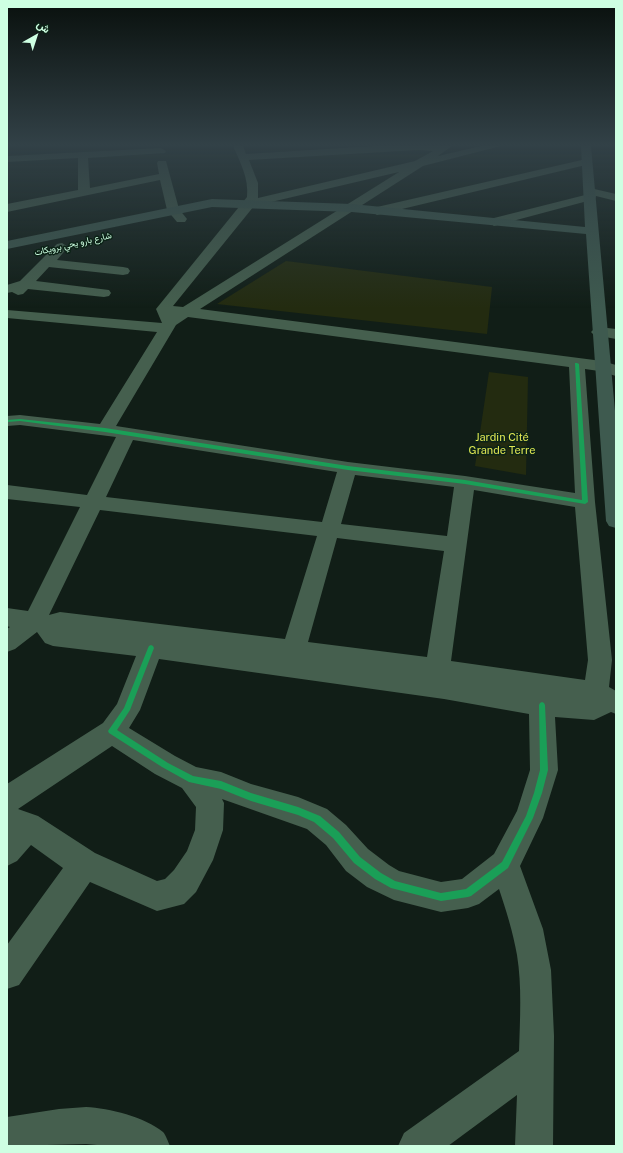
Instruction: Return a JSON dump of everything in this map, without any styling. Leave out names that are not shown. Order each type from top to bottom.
[{"type":"main road","points":[[590,200],[591,232],[599,332],[609,369],[616,521]]},
{"type":"main road","name":"شارع بارو يحي برويكات","points":[[7,245],[250,203],[352,208],[591,232]]},
{"type":"main road","name":"شارع بارو يحي برويكات","points":[[62,247],[177,215]]},
{"type":"street","points":[[7,208],[49,200]]},
{"type":"street","points":[[172,200],[177,215]]},
{"type":"street","points":[[105,430],[166,320],[252,200]]},
{"type":"street","points":[[250,203],[260,200]]},
{"type":"street","points":[[7,314],[166,320],[185,314],[365,200]]},
{"type":"street","points":[[377,211],[425,200]]},
{"type":"street","points":[[494,222],[570,200]]},
{"type":"street","points":[[7,302],[25,284],[44,257],[62,247]]},
{"type":"street","points":[[44,257],[123,271]]},
{"type":"street","points":[[7,290],[25,284],[104,293]]},
{"type":"street","points":[[185,314],[609,369]]},
{"type":"street","points":[[599,332],[616,334]]},
{"type":"street","points":[[577,364],[585,502],[604,701]]},
{"type":"street","points":[[7,421],[20,420],[127,433],[348,468],[465,482],[585,502]]},
{"type":"street","points":[[7,642],[41,623],[92,504],[127,433]]},
{"type":"street","points":[[293,657],[348,468]]},
{"type":"street","points":[[438,668],[465,482]]},
{"type":"street","points":[[7,492],[92,504],[329,532],[456,545]]},
{"type":"street","points":[[7,617],[41,623],[60,621],[293,657],[444,688],[542,705],[604,701]]},
{"type":"street","points":[[41,623],[53,636],[151,648],[438,668],[604,701]]},
{"type":"street","points":[[7,800],[112,731],[127,710],[151,648]]},
{"type":"street","points":[[112,731],[165,765],[192,779],[220,784],[251,797],[298,811],[317,819],[336,835],[357,860],[378,876],[394,885],[441,897],[468,893],[505,865],[529,818],[544,770],[542,705]]},
{"type":"street","points":[[7,851],[18,822],[84,864],[157,896],[173,893],[185,881],[198,860],[209,830],[210,803],[192,779]]},
{"type":"street","points":[[7,972],[84,864]]},
{"type":"street","points":[[505,865],[524,916],[535,969],[536,1060],[534,1146]]},
{"type":"street","points":[[417,1146],[536,1060]]},
{"type":"street","points":[[7,1136],[48,1128],[83,1126],[112,1128],[151,1146]]},
{"type":"green space","points":[[286,261],[492,287],[487,334],[217,304]]},
{"type":"green space","name":"Jardin Cité Grande Terre","points":[[489,372],[528,377],[526,475],[475,466]]},
{"type":"cycle path","points":[[7,421],[20,420],[105,430],[348,468],[465,482],[585,502],[577,364]]},
{"type":"cycle path","points":[[151,648],[127,710],[112,731],[165,765],[192,779],[221,785],[251,797],[298,811],[317,819],[336,835],[357,860],[378,876],[394,885],[441,897],[468,893],[505,865],[529,818],[544,770],[542,705]]}]
